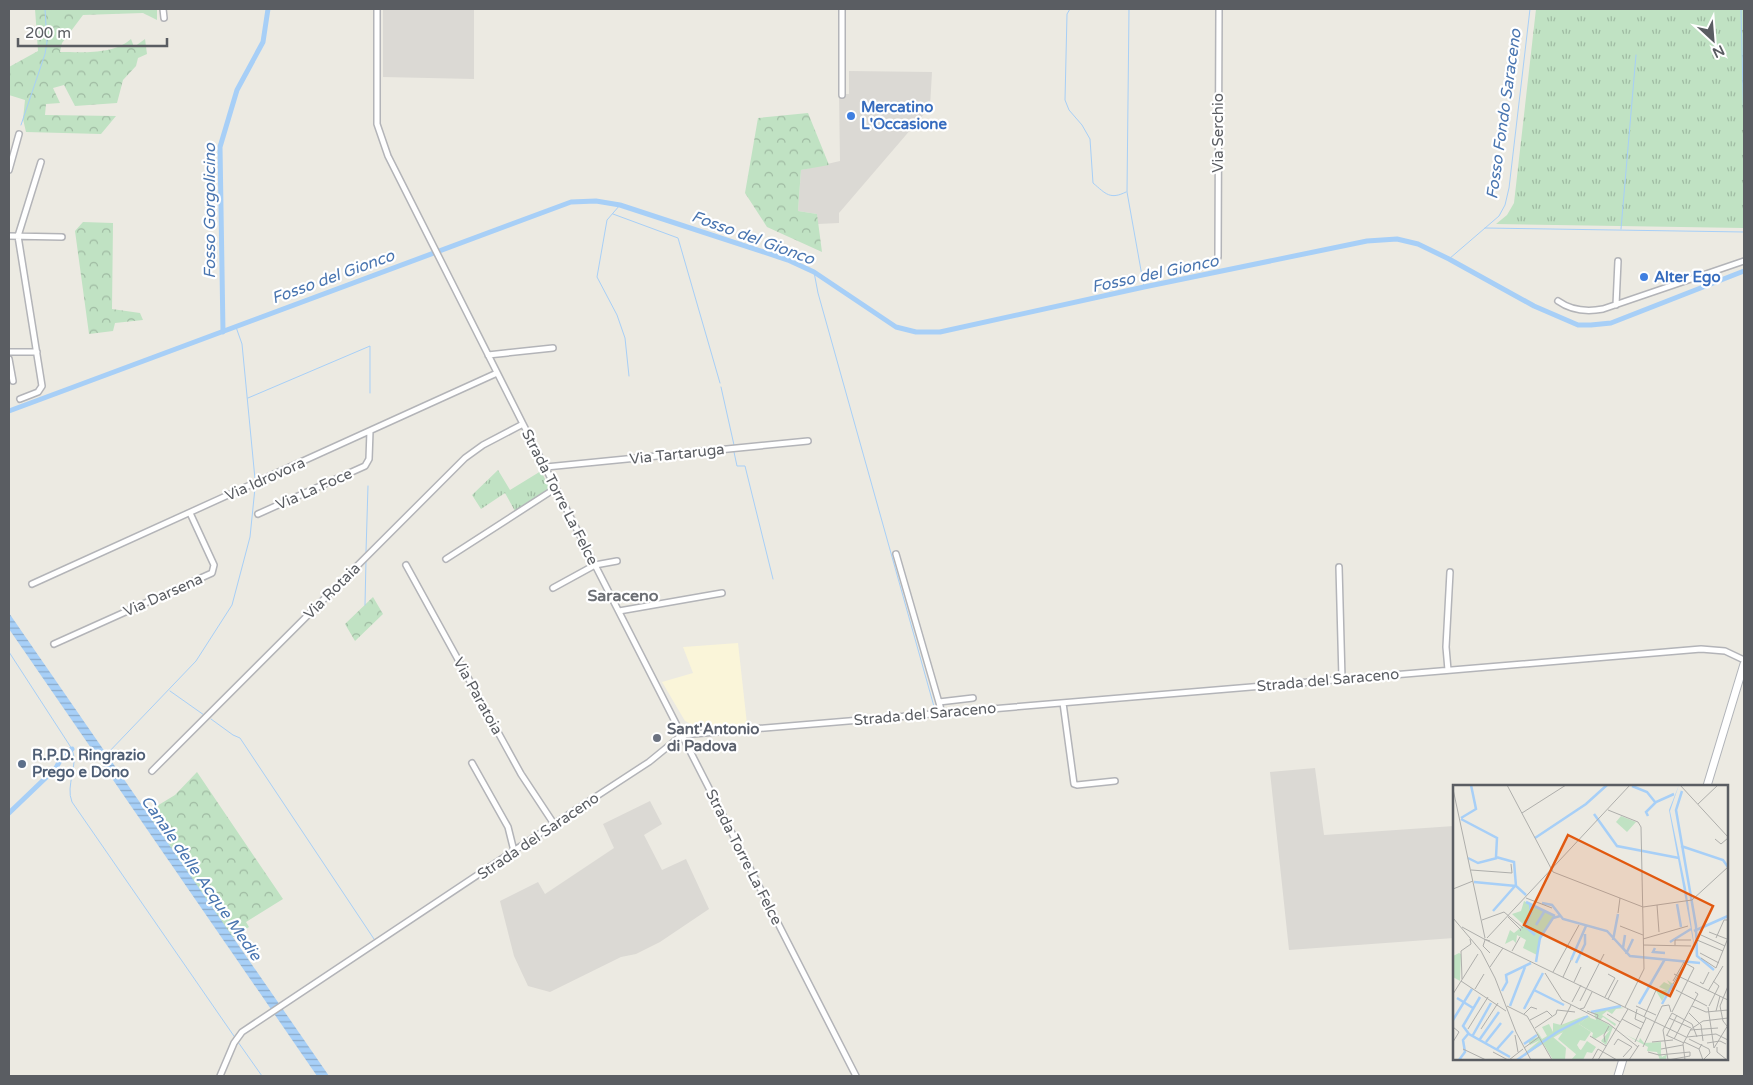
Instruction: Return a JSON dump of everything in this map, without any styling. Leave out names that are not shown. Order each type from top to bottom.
[{"type":"street","points":[[163,9],[164,18]]},
{"type":"street","name":"Strada Torre La Felce","points":[[377,9],[377,124],[388,156],[856,1076]]},
{"type":"street","points":[[842,9],[842,95]]},
{"type":"street","name":"Via Serchio","points":[[1218,257],[1219,9]]},
{"type":"street","points":[[9,168],[19,134]]},
{"type":"street","points":[[20,399],[38,392],[42,387],[18,236],[41,162]]},
{"type":"street","points":[[9,236],[62,236]]},
{"type":"street","points":[[1616,305],[1618,261]]},
{"type":"street","points":[[1558,301],[1570,308],[1583,311],[1597,310],[1744,261]]},
{"type":"street","points":[[488,355],[553,348]]},
{"type":"street","points":[[9,352],[37,352]]},
{"type":"street","points":[[9,359],[13,382]]},
{"type":"street","name":"Via Idrovora","points":[[32,584],[497,373]]},
{"type":"street","name":"Via Rotaia","points":[[152,771],[465,458],[483,444],[523,424]]},
{"type":"street","name":"Via La Foce","points":[[258,514],[364,466],[369,459],[370,431]]},
{"type":"street","name":"Via Tartaruga","points":[[546,467],[808,441]]},
{"type":"street","points":[[446,559],[556,488]]},
{"type":"street","name":"Via Darsena","points":[[54,644],[212,573],[214,565],[190,513]]},
{"type":"street","points":[[896,554],[942,713]]},
{"type":"street","points":[[553,588],[596,565],[617,561]]},
{"type":"street","name":"Via Paratoia","points":[[406,565],[525,780],[554,824]]},
{"type":"street","points":[[1339,567],[1342,679]]},
{"type":"street","points":[[1448,670],[1446,647],[1450,572]]},
{"type":"street","points":[[619,611],[722,593]]},
{"type":"street","name":"Strada del Saraceno","points":[[220,1076],[234,1043],[242,1032],[649,762],[682,735],[1707,649],[1725,651],[1744,660]]},
{"type":"street","points":[[1707,785],[1744,664]]},
{"type":"street","points":[[939,702],[973,698]]},
{"type":"street","points":[[1062,703],[1073,782],[1078,785],[1115,781]]},
{"type":"street","points":[[472,763],[507,825],[514,851]]},
{"type":"street","points":[[1618,1076],[1623,1060]]},
{"type":"shaded area","points":[[383,9],[474,9],[474,79],[383,77]]},
{"type":"shaded area","points":[[849,71],[932,72],[930,107],[839,213],[839,223],[818,224],[817,214],[798,211],[801,170],[840,161],[839,94],[849,94]]},
{"type":"shaded area","points":[[738,643],[747,724],[698,728],[685,721],[662,682],[693,673],[683,647]]},
{"type":"shaded area","points":[[1315,768],[1324,835],[1453,826],[1453,938],[1289,950],[1270,772]]},
{"type":"shaded area","points":[[650,801],[662,824],[644,835],[662,870],[686,859],[709,909],[660,942],[636,954],[621,957],[550,992],[528,986],[514,956],[500,901],[538,882],[545,894],[614,848],[603,824]]},
{"type":"green space","points":[[35,9],[157,9],[157,20],[143,13],[83,15],[62,43],[60,52],[88,52],[116,48],[131,39],[134,47],[145,39],[147,54],[138,58],[136,66],[123,80],[117,103],[75,106],[64,85],[53,88],[60,103],[46,104],[45,115],[116,116],[101,134],[26,132],[23,119],[25,100],[9,95],[9,67],[38,51]]},
{"type":"green space","points":[[1536,9],[1744,9],[1744,228],[1496,224],[1507,215],[1514,203]]},
{"type":"green space","points":[[808,113],[829,165],[801,170],[798,211],[817,214],[822,252],[767,227],[745,193],[758,118]]},
{"type":"green space","points":[[83,222],[113,223],[112,309],[140,313],[143,320],[115,323],[113,331],[89,334],[75,231]]},
{"type":"green space","points":[[498,470],[510,490],[541,471],[550,489],[515,511],[505,493],[481,509],[472,495]]},
{"type":"green space","points":[[373,597],[383,614],[355,641],[345,624]]},
{"type":"green space","points":[[197,772],[283,899],[246,922],[249,927],[232,938],[147,812],[175,795]]},
{"type":"water","points":[[9,613],[329,1076],[317,1076],[9,629]]},
{"type":"waterway","points":[[21,125],[45,54],[47,42],[45,9]]},
{"type":"waterway","name":"Fosso Gorgolicino","points":[[223,332],[220,147],[237,90],[263,42],[268,9]]},
{"type":"waterway","points":[[1070,9],[1067,14],[1065,100],[1069,110],[1082,125],[1090,139],[1093,183],[1108,195],[1116,196],[1126,192]]},
{"type":"waterway","points":[[1129,9],[1127,192],[1144,287]]},
{"type":"waterway","name":"Fosso Fondo Saraceno","points":[[1449,259],[1499,216],[1505,205],[1509,188],[1530,9]]},
{"type":"waterway","points":[[1741,9],[1744,131]]},
{"type":"waterway","points":[[1621,229],[1636,55]]},
{"type":"waterway","name":"Fosso del Gionco","points":[[9,411],[571,202],[596,201],[620,205],[788,260],[814,272],[896,327],[916,332],[940,332],[1367,241],[1397,239],[1418,244],[1534,306],[1578,325],[1611,323],[1744,271]]},
{"type":"waterway","points":[[620,205],[607,220],[597,277],[617,315],[625,338],[629,376]]},
{"type":"waterway","points":[[613,214],[678,238],[720,383]]},
{"type":"waterway","points":[[1485,228],[1744,232]]},
{"type":"waterway","points":[[814,272],[818,293],[935,710]]},
{"type":"waterway","points":[[236,327],[242,344],[255,479]]},
{"type":"waterway","points":[[248,398],[370,346],[370,393]]},
{"type":"waterway","points":[[721,387],[734,445]]},
{"type":"waterway","points":[[734,452],[737,466],[745,466],[773,579]]},
{"type":"waterway","points":[[366,552],[368,486]]},
{"type":"waterway","points":[[106,755],[196,661],[232,605],[250,537],[255,488]]},
{"type":"waterway","points":[[365,605],[366,560]]},
{"type":"waterway","points":[[9,652],[72,749],[74,755],[70,789],[72,802],[236,1039]]},
{"type":"waterway","points":[[170,691],[204,715]]},
{"type":"waterway","points":[[211,719],[240,738],[374,939]]},
{"type":"waterway","name":"Fosso del Gionco","points":[[9,813],[56,768],[64,753],[72,749]]},
{"type":"waterway","points":[[238,1042],[262,1076]]},
{"type":"place","name":"Mercatino L'Occasione","points":[[851,116]]},
{"type":"place","name":"Alter Ego","points":[[1644,277]]},
{"type":"place","name":"Sant'Antonio di Padova","points":[[657,738]]},
{"type":"place","name":"R.P.D. Ringrazio Prego e Dono","points":[[22,764]]},
{"type":"district","name":"Saraceno","points":[[623,596]]},
{"type":"water label","name":"Canale delle Acque Medie","points":[[201,878]]}]
